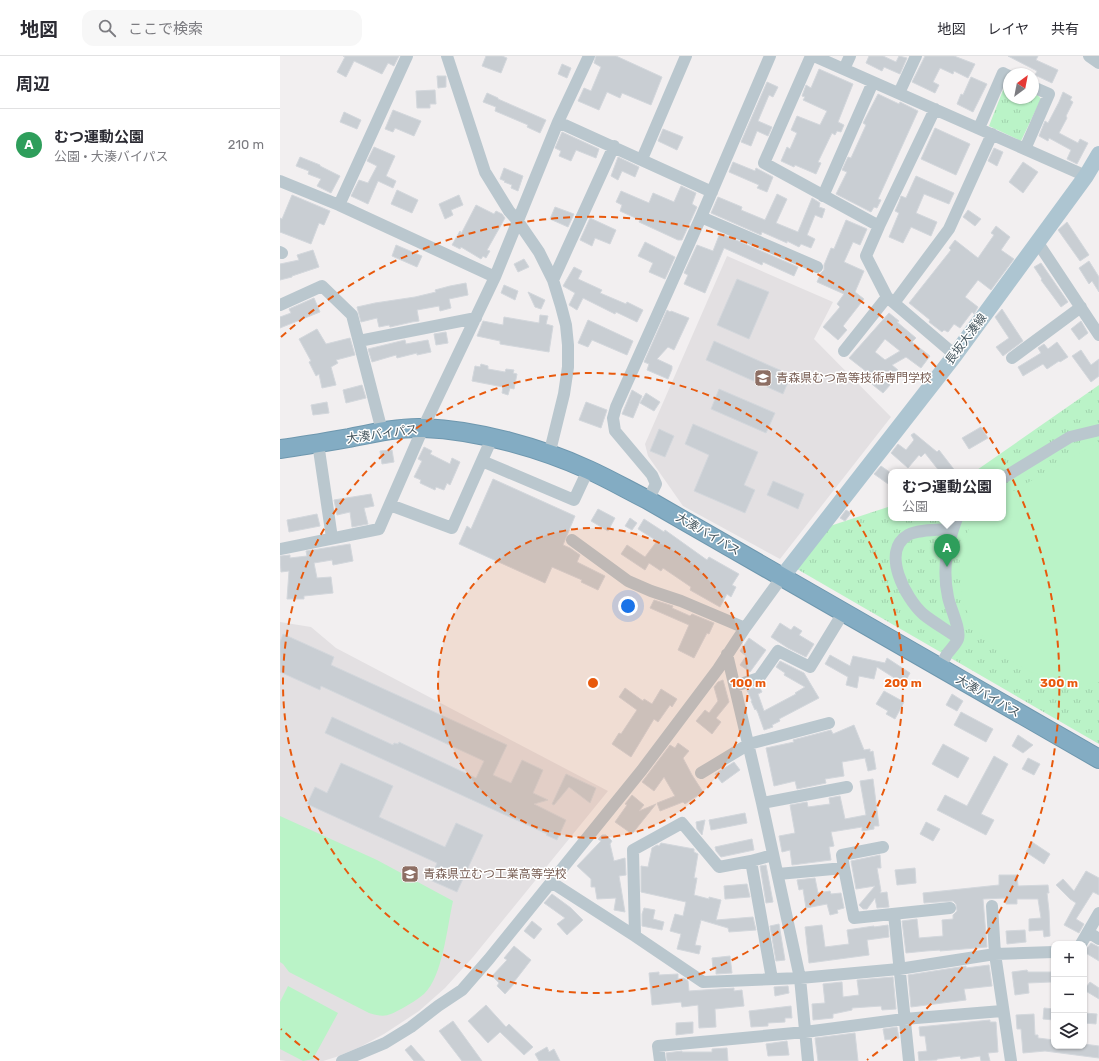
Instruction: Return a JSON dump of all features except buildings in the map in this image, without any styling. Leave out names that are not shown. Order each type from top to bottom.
[{"type":"highway","name":"大湊バイパス","points":[[280,449],[318,444],[382,431],[423,428],[467,433],[534,449],[588,470],[648,500],[1099,759]]},
{"type":"main road","name":"長坂大湊線","points":[[782,577],[955,355],[1086,176],[1099,154]]},
{"type":"street","points":[[339,205],[406,56]]},
{"type":"street","points":[[447,56],[485,172],[509,211],[518,220],[539,252],[553,280],[566,325],[568,367],[564,394],[549,455]]},
{"type":"street","points":[[280,549],[379,529],[423,428],[476,318],[558,122],[589,56]]},
{"type":"street","points":[[642,159],[686,56]]},
{"type":"street","points":[[648,500],[656,484],[652,475],[615,431],[614,418],[616,407],[712,192],[770,56]]},
{"type":"street","points":[[811,56],[764,163],[879,226]]},
{"type":"street","points":[[814,56],[1086,176]]},
{"type":"street","points":[[844,69],[850,56]]},
{"type":"street","points":[[899,93],[916,56]]},
{"type":"street","points":[[1089,56],[1099,62]]},
{"type":"street","points":[[979,128],[1003,74]]},
{"type":"street","points":[[823,196],[873,82]]},
{"type":"street","points":[[1025,149],[1049,94],[1039,90]]},
{"type":"street","points":[[935,109],[866,256],[890,300],[955,355]]},
{"type":"street","points":[[558,122],[614,146],[712,192]]},
{"type":"street","points":[[844,351],[890,300],[950,229],[992,134]]},
{"type":"street","points":[[553,280],[614,146]]},
{"type":"street","points":[[280,181],[339,205],[494,277]]},
{"type":"street","points":[[701,217],[817,267]]},
{"type":"street","points":[[1038,243],[1099,335]]},
{"type":"street","points":[[280,305],[322,286],[352,315],[382,431]]},
{"type":"street","points":[[1012,358],[1081,307]]},
{"type":"street","points":[[359,341],[476,318]]},
{"type":"street","points":[[1006,476],[1070,437],[1099,430]]},
{"type":"street","points":[[390,505],[452,528],[492,438]]},
{"type":"street","points":[[318,444],[332,538]]},
{"type":"street","points":[[482,461],[574,500],[588,470]]},
{"type":"street","points":[[955,524],[908,534],[900,541],[895,550],[895,560],[898,574],[914,603],[923,613],[958,638]]},
{"type":"street","points":[[940,668],[958,638],[958,628],[948,598],[945,579],[945,561],[949,539],[955,524]]},
{"type":"street","points":[[572,540],[628,581],[744,628]]},
{"type":"street","points":[[342,1061],[385,1043],[411,1027],[462,990],[642,770],[728,654],[744,628],[782,577]]},
{"type":"street","points":[[735,686],[759,678],[778,652],[810,667],[843,613]]},
{"type":"street","points":[[728,654],[800,978],[808,1061]]},
{"type":"street","points":[[701,773],[749,744],[829,723]]},
{"type":"street","points":[[762,803],[847,787]]},
{"type":"street","points":[[635,936],[633,850],[682,822],[719,867],[773,855]]},
{"type":"street","points":[[883,847],[842,855],[854,918],[950,908]]},
{"type":"street","points":[[751,861],[772,979]]},
{"type":"street","points":[[778,874],[844,868]]},
{"type":"street","points":[[551,882],[703,982],[800,978],[899,969],[995,954],[1051,952]]},
{"type":"street","points":[[992,906],[995,954],[1002,1011],[1011,1061]]},
{"type":"street","points":[[1083,941],[1099,913]]},
{"type":"street","points":[[894,914],[909,1061]]},
{"type":"street","points":[[1088,932],[1099,939]]},
{"type":"street","points":[[660,1061],[658,1046],[805,1032],[904,1019],[1002,1011]]},
{"type":"shaded area","name":"青森県むつ高等技術専門学校","points":[[727,256],[833,302],[814,339],[891,417],[780,559],[683,506],[648,456],[645,444]]},
{"type":"shaded area","name":"青森県立むつ工業高等学校","points":[[280,622],[311,627],[336,648],[608,791],[473,957],[445,988],[419,1011],[384,1034],[360,1047],[323,1061],[280,1060]]},
{"type":"green space","points":[[1003,90],[1003,104],[1039,104],[1021,141],[989,126]]},
{"type":"green space","points":[[1099,385],[1099,744],[797,569],[830,526],[888,507],[888,521],[1006,521],[1006,469],[978,469]]},
{"type":"green space","points":[[1099,442],[1099,682],[1072,685],[1031,672],[1001,655],[975,628],[962,601],[959,564],[965,539],[972,521],[1006,521],[1006,495]]},
{"type":"green space","points":[[280,816],[377,860],[453,901],[440,964],[436,976],[422,996],[398,1011],[383,1016],[374,1015],[289,972],[280,962]]},
{"type":"green space","points":[[288,986],[338,1013],[313,1059],[303,1061],[280,1049],[280,1002]]},
{"type":"place","name":"青森県むつ高等技術専門学校","points":[[763,378]]},
{"type":"place","name":"むつ運動公園","points":[[947,567]]},
{"type":"place","name":"青森県立むつ工業高等学校","points":[[410,874]]}]
